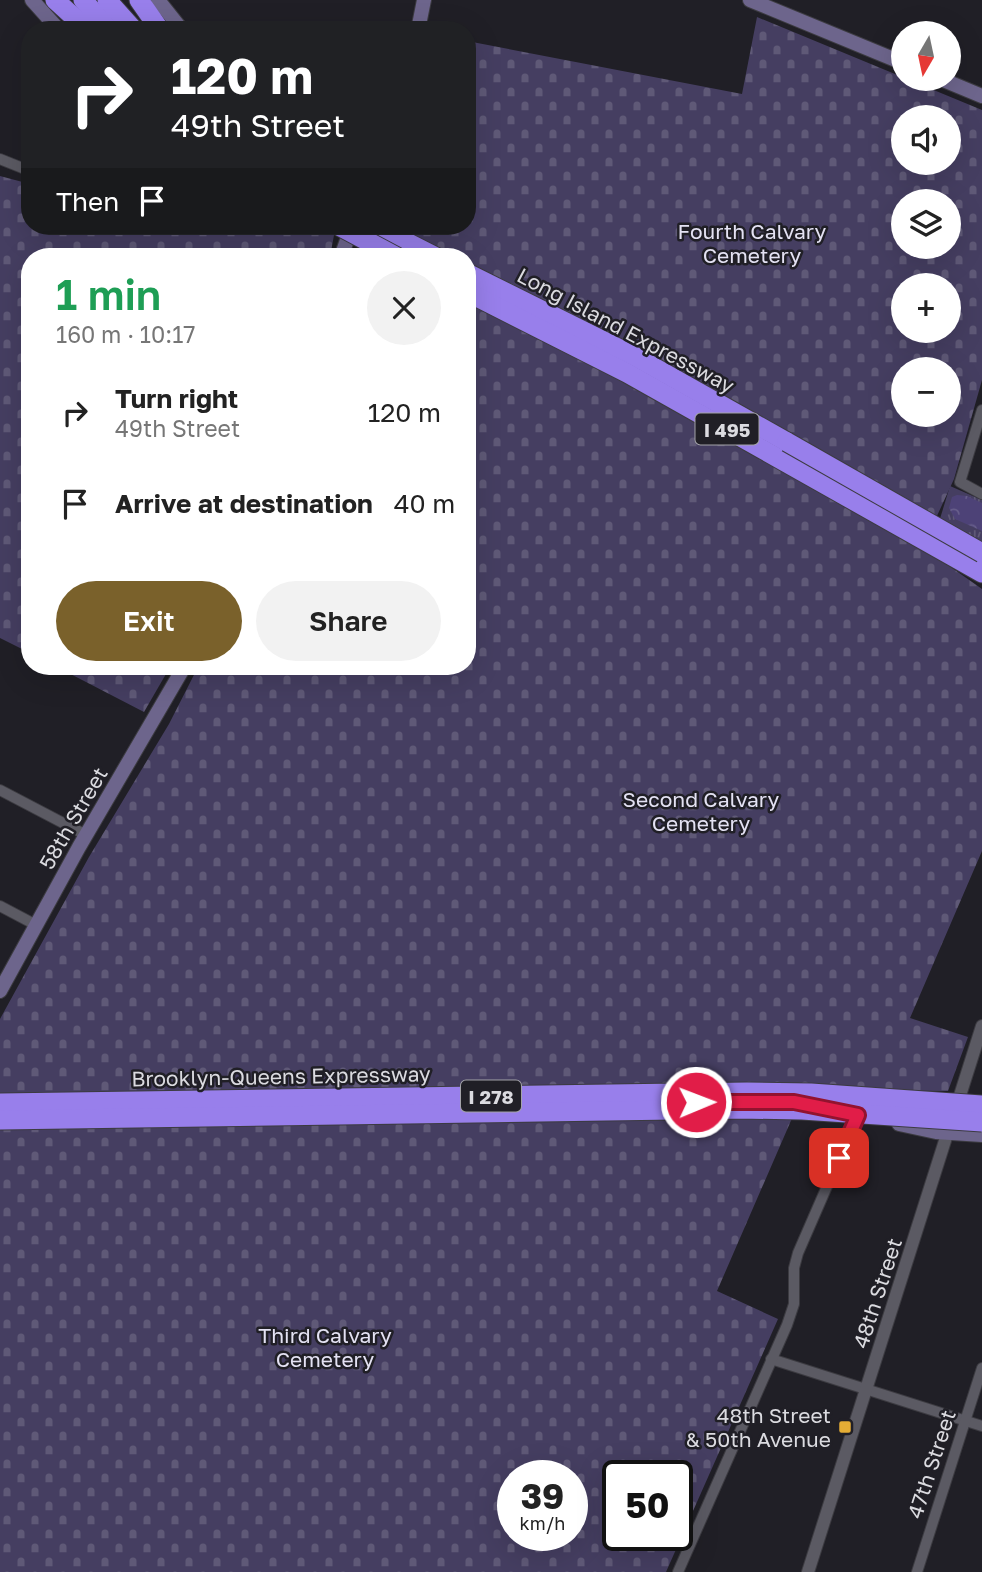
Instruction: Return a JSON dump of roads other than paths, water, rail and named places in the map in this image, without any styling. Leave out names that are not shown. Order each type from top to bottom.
[{"type":"highway","points":[[55,0],[78,21]]},
{"type":"highway","points":[[68,0],[90,21]]},
{"type":"highway","points":[[83,0],[102,21]]},
{"type":"highway","points":[[107,0],[126,21]]},
{"type":"highway","points":[[121,0],[136,21]]},
{"type":"highway","points":[[139,0],[154,21]]},
{"type":"highway","points":[[387,242],[407,248]]},
{"type":"highway","name":"Long Island Expressway","points":[[476,277],[636,357],[982,552]]},
{"type":"highway","points":[[476,284],[633,362],[982,567]]},
{"type":"highway","points":[[476,291],[747,430]]},
{"type":"highway","name":"Long Island Expressway","points":[[476,297],[627,373],[982,573]]},
{"type":"highway","points":[[783,451],[982,558]]},
{"type":"highway","points":[[944,537],[982,552]]},
{"type":"highway","name":"Brooklyn-Queens Expressway","points":[[0,1103],[747,1092],[982,1105]]},
{"type":"highway","name":"Brooklyn-Queens Expressway","points":[[0,1120],[750,1109],[982,1122]]},
{"type":"main road","points":[[32,0],[51,21]]},
{"type":"main road","points":[[158,0],[175,21]]},
{"type":"main road","points":[[420,21],[424,0]]},
{"type":"main road","points":[[750,0],[891,58]]},
{"type":"main road","points":[[961,87],[982,96]]},
{"type":"main road","name":"58th Street","points":[[0,991],[86,835],[179,675]]},
{"type":"main road","points":[[0,1113],[794,1102],[982,1095]]},
{"type":"main road","points":[[794,1102],[936,1132],[982,1135]]},
{"type":"street","points":[[0,159],[21,167]]},
{"type":"street","points":[[981,417],[960,482],[982,494]]},
{"type":"street","points":[[0,790],[86,835]]},
{"type":"street","points":[[0,906],[36,926]]},
{"type":"street","name":"48th Street","points":[[808,1572],[982,1026]]},
{"type":"street","points":[[678,1572],[793,1310],[794,1268],[798,1253],[858,1115]]},
{"type":"street","points":[[771,1359],[982,1426]]},
{"type":"street","name":"47th Street","points":[[917,1572],[982,1368]]},
{"type":"place","name":"48th Street & 50th Avenue","points":[[845,1427]]},
{"type":"park label","name":"Fourth Calvary Cemetery","points":[[752,243]]},
{"type":"park label","name":"Second Calvary Cemetery","points":[[701,811]]},
{"type":"park label","name":"Third Calvary Cemetery","points":[[325,1347]]}]
